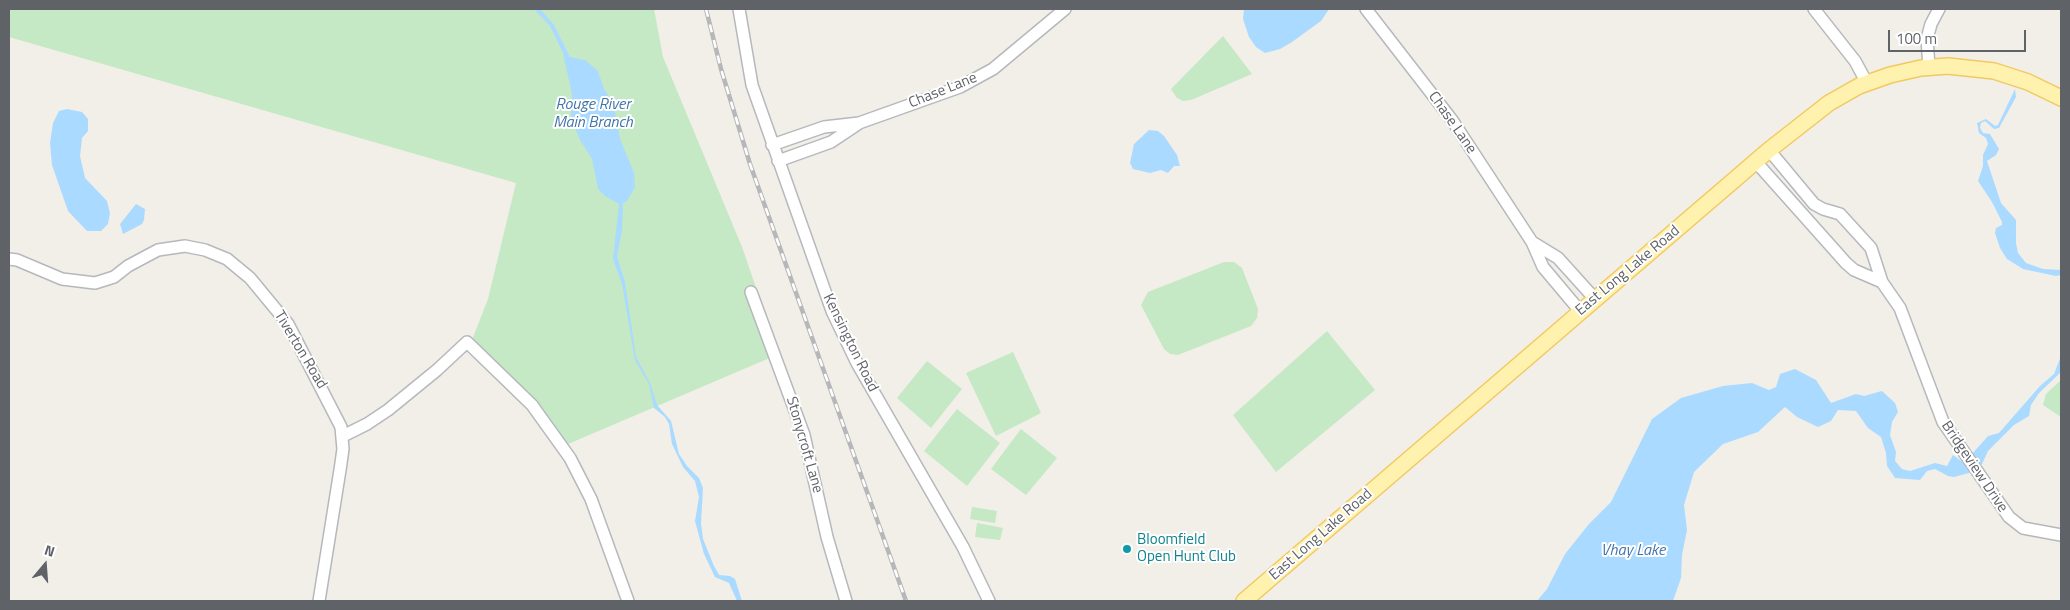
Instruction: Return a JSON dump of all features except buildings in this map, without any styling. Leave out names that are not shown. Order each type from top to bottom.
[{"type":"main road","name":"East Long Lake Road","points":[[1244,601],[1769,150],[1815,112],[1844,94],[1867,83],[1898,73],[1928,67],[1958,66],[1994,71],[2028,82],[2061,98]]},
{"type":"street","name":"Kensington Road","points":[[739,9],[752,85],[836,321],[857,363],[962,547],[989,601]]},
{"type":"street","name":"Chase Lane","points":[[772,145],[824,127],[859,123],[943,94],[993,69],[1065,9]]},
{"type":"street","name":"Chase Lane","points":[[1366,9],[1452,120],[1532,242],[1543,267],[1580,311]]},
{"type":"street","points":[[1814,9],[1855,61],[1867,83]]},
{"type":"street","points":[[1928,67],[1928,39],[1931,24],[1939,9]]},
{"type":"street","name":"Chase Lane","points":[[778,161],[831,142],[859,123]]},
{"type":"street","name":"Bridgeview Drive","points":[[1769,150],[1814,204],[1840,214],[1871,248],[1882,282],[1900,308],[1939,413],[1957,445],[2009,518],[2018,525],[2030,530],[2061,536]]},
{"type":"street","points":[[1756,162],[1782,188],[1850,267],[1882,282]]},
{"type":"street","points":[[1782,188],[1793,179]]},
{"type":"street","points":[[1803,213],[1814,204]]},
{"type":"street","name":"Chase Lane","points":[[1532,242],[1558,258],[1595,299]]},
{"type":"street","name":"Tiverton Road","points":[[9,259],[17,260],[62,279],[88,283],[108,280],[151,253],[166,247],[191,246],[227,259],[250,278],[288,324],[331,404],[343,436],[340,470],[319,601]]},
{"type":"street","name":"Stonycroft Lane","points":[[751,292],[802,427],[827,536],[846,601]]},
{"type":"street","points":[[343,436],[367,424],[388,410],[438,370],[467,342],[532,405],[565,450],[591,499],[628,601]]},
{"type":"green space","points":[[9,9],[654,9],[663,57],[742,247],[779,354],[561,447],[553,434],[470,345],[488,299],[516,183],[9,37]]},
{"type":"green space","points":[[1223,36],[1252,74],[1191,100],[1183,101],[1177,98],[1171,89]]},
{"type":"green space","points":[[1224,262],[1234,262],[1242,268],[1258,309],[1257,318],[1251,326],[1178,355],[1170,354],[1164,349],[1141,305],[1148,292]]},
{"type":"green space","points":[[1327,331],[1375,390],[1276,472],[1233,415]]},
{"type":"green space","points":[[1013,352],[1041,413],[996,436],[966,373]]},
{"type":"green space","points":[[927,361],[962,389],[931,428],[897,398]]},
{"type":"green space","points":[[2061,380],[2061,417],[2043,405],[2046,394]]},
{"type":"green space","points":[[957,409],[1000,443],[967,486],[924,451]]},
{"type":"green space","points":[[1021,429],[1057,458],[1026,495],[991,469]]},
{"type":"green space","points":[[972,507],[997,511],[995,523],[970,519]]},
{"type":"green space","points":[[977,523],[1003,528],[1000,540],[975,537]]},
{"type":"water","name":"Rouge River Main Branch","points":[[534,9],[540,9],[554,25],[570,57],[585,60],[598,71],[604,89],[613,102],[620,139],[634,173],[635,187],[627,201],[623,203],[622,231],[617,256],[625,282],[636,357],[650,383],[657,405],[671,421],[679,454],[687,466],[699,478],[703,488],[701,523],[703,539],[714,566],[719,575],[730,576],[735,579],[742,601],[737,601],[729,583],[715,577],[704,554],[695,521],[699,497],[695,481],[683,467],[672,444],[669,424],[665,417],[654,408],[649,384],[635,360],[622,284],[613,259],[619,204],[605,196],[598,189],[592,159],[580,140],[571,119],[572,94],[563,53],[550,26]]},
{"type":"water","points":[[1244,9],[1329,9],[1321,21],[1292,42],[1280,49],[1265,53],[1256,47],[1249,37],[1243,19]]},
{"type":"water","points":[[2015,89],[2016,97],[1999,128],[1994,129],[1985,121],[1981,123],[1980,128],[1983,133],[1990,134],[1999,149],[1996,155],[1987,161],[2001,203],[2016,220],[2018,253],[2026,263],[2043,269],[2061,270],[2061,275],[2056,276],[2023,269],[2007,259],[2000,248],[1995,233],[1996,228],[2002,225],[2002,222],[1978,181],[1983,166],[1983,155],[1988,144],[1986,138],[1979,133],[1977,123],[1986,119],[1995,126],[1998,125]]},
{"type":"water","points":[[67,109],[82,112],[88,119],[88,131],[82,138],[80,156],[85,178],[107,201],[110,213],[108,224],[101,231],[87,231],[68,211],[52,165],[50,143],[53,123],[59,111]]},
{"type":"water","points":[[1149,130],[1158,131],[1164,136],[1177,155],[1180,166],[1174,166],[1168,173],[1161,170],[1150,173],[1133,169],[1130,163],[1134,144]]},
{"type":"water","points":[[136,204],[145,209],[144,220],[142,224],[123,234],[120,224]]},
{"type":"water","name":"Vhay Lake","points":[[2061,356],[2061,372],[2039,393],[2031,405],[2029,416],[2014,425],[1988,451],[1982,464],[1969,473],[1954,477],[1935,469],[1927,471],[1920,480],[1895,478],[1887,466],[1886,453],[1881,437],[1868,428],[1856,411],[1838,410],[1831,421],[1818,427],[1797,417],[1785,407],[1758,432],[1723,444],[1694,472],[1684,505],[1687,530],[1682,555],[1681,578],[1673,601],[1537,601],[1547,589],[1565,554],[1589,524],[1611,502],[1652,419],[1681,398],[1723,386],[1752,383],[1769,390],[1776,387],[1780,374],[1795,369],[1816,380],[1831,403],[1856,394],[1864,396],[1882,391],[1895,403],[1898,412],[1892,422],[1890,435],[1896,452],[1895,461],[1902,469],[1910,471],[1935,463],[1947,466],[1953,455],[1964,463],[1988,436],[1999,433],[2040,386],[2054,374]]},
{"type":"railway","points":[[706,9],[721,69],[750,164],[906,601]]},
{"type":"place","name":"Bloomfield Open Hunt Club","points":[[1127,549]]}]
